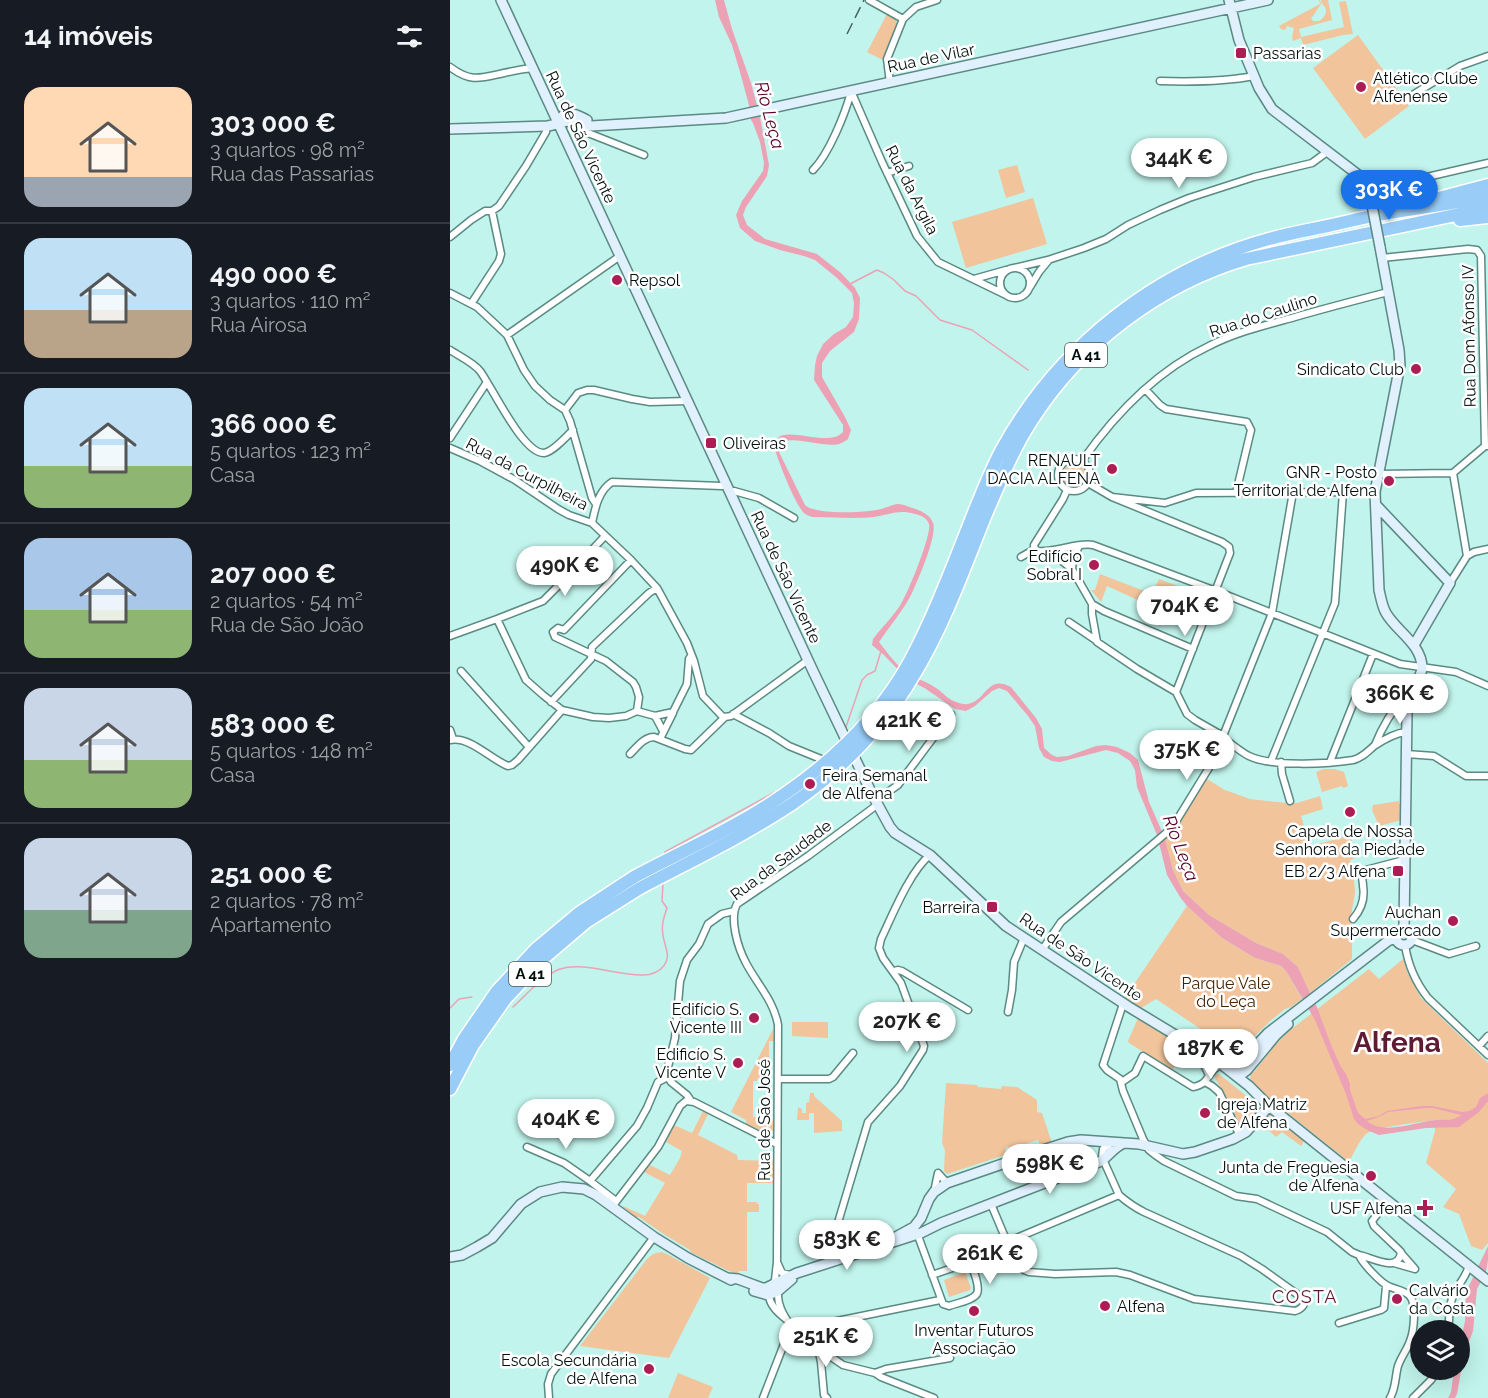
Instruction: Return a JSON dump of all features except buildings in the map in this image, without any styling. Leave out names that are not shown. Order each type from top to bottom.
[{"type":"highway","points":[[1387,213],[1488,184]]},
{"type":"highway","name":"A 41","points":[[980,512],[1000,453],[1023,415],[1054,372],[1087,339],[1126,307],[1168,280],[1218,255],[1269,239],[1387,213],[1488,196]]},
{"type":"highway","name":"A 41","points":[[450,1065],[464,1039],[497,991],[536,949],[579,913],[637,882],[785,794],[825,763],[860,730],[886,698],[909,663],[980,512],[1032,419],[1094,346],[1133,314],[1172,289],[1222,266],[1488,208]]},
{"type":"highway","points":[[1408,225],[1488,217]]},
{"type":"highway","name":"A 41","points":[[450,1089],[473,1045],[506,999],[545,957],[637,882]]},
{"type":"street","name":"Rua de São Vicente","points":[[501,0],[885,821],[895,832],[930,855],[996,917],[1024,938],[1123,1004],[1191,1045],[1269,1106]]},
{"type":"street","points":[[868,0],[903,19]]},
{"type":"street","points":[[890,83],[887,59],[903,19],[916,7],[937,0]]},
{"type":"street","name":"Rua de Vilar","points":[[597,125],[569,113],[561,116],[558,123],[573,121],[591,126],[726,118],[890,83],[1230,4],[1268,0]]},
{"type":"street","points":[[1230,4],[1236,30],[1254,76],[1272,110],[1361,177],[1368,186],[1380,247],[1400,365],[1375,492],[1379,582],[1381,602],[1386,613],[1413,645],[1422,667],[1409,699],[1407,712],[1404,928]]},
{"type":"street","points":[[1414,94],[1461,66],[1488,56]]},
{"type":"street","points":[[450,67],[476,78],[532,68]]},
{"type":"street","points":[[1160,81],[1192,82],[1254,76]]},
{"type":"street","points":[[813,170],[827,152],[851,91]]},
{"type":"street","name":"Rua da Argila","points":[[851,91],[917,236],[938,262],[1006,295]]},
{"type":"street","points":[[578,122],[579,126],[588,133],[644,155]]},
{"type":"street","points":[[450,129],[547,126],[558,123]]},
{"type":"street","points":[[450,237],[485,211],[492,211],[499,206],[546,132],[547,126]]},
{"type":"street","points":[[974,279],[1084,248],[1106,239],[1128,225],[1189,198],[1254,177],[1312,163],[1327,152]]},
{"type":"street","points":[[1368,186],[1387,181],[1435,175],[1488,163]]},
{"type":"street","points":[[887,174],[909,166]]},
{"type":"street","points":[[471,304],[501,254],[492,211]]},
{"type":"street","name":"Rua Dom Afonso IV","points":[[1382,258],[1468,249],[1477,250],[1481,256],[1486,446]]},
{"type":"street","points":[[507,335],[620,256]]},
{"type":"street","points":[[1027,291],[1029,278],[1023,270],[1011,269],[1005,272],[1000,280],[1001,288],[1006,295],[1020,297],[1027,291],[1048,260]]},
{"type":"street","name":"Rua do Caulino","points":[[1082,461],[1110,423],[1128,404],[1189,356],[1238,333],[1388,292]]},
{"type":"street","points":[[450,294],[477,307],[507,335],[524,370],[535,386],[565,410],[592,498],[596,504]]},
{"type":"street","points":[[450,350],[478,368],[510,420],[536,451],[544,453],[551,451],[573,430]]},
{"type":"street","points":[[450,438],[487,382]]},
{"type":"street","points":[[1145,389],[1166,409],[1246,422],[1251,430],[1236,493]]},
{"type":"street","points":[[565,410],[578,393],[587,390],[650,402],[688,401]]},
{"type":"street","points":[[1379,474],[1453,473],[1486,446]]},
{"type":"street","name":"Rua da Curpilheira","points":[[450,448],[506,475],[558,509],[592,523]]},
{"type":"street","points":[[1067,460],[1082,461],[1089,468],[1088,483],[1078,491],[1067,490],[1058,479],[1059,469],[1067,460]]},
{"type":"street","points":[[1453,473],[1467,556]]},
{"type":"street","points":[[725,717],[718,714],[703,696],[687,643],[657,588],[592,523],[596,504],[607,485],[612,482],[722,486],[759,498],[794,518]]},
{"type":"street","points":[[1088,483],[1112,497],[1222,542],[1228,547],[1230,553],[1176,693]]},
{"type":"street","points":[[1035,549],[1034,545],[1067,490]]},
{"type":"street","points":[[1042,950],[1061,922],[1166,835],[1224,738],[1272,613],[1293,492]]},
{"type":"street","points":[[1271,761],[1335,603],[1343,492]]},
{"type":"street","points":[[1112,497],[1165,503],[1196,494],[1375,492]]},
{"type":"street","points":[[1165,503],[1162,515],[1166,520]]},
{"type":"street","points":[[1376,505],[1450,583]]},
{"type":"street","points":[[450,636],[543,601],[605,536]]},
{"type":"street","points":[[1035,549],[1049,551],[1087,543],[1107,549],[1400,664],[1456,672],[1488,686]]},
{"type":"street","points":[[1072,569],[1073,559],[1079,546]]},
{"type":"street","points":[[1021,558],[1035,549]]},
{"type":"street","points":[[1413,645],[1467,556],[1488,549]]},
{"type":"street","points":[[1049,551],[1072,569],[1092,604],[1097,642]]},
{"type":"street","points":[[631,560],[564,630],[558,628],[553,632],[555,637],[606,660],[633,682],[639,697],[637,711]]},
{"type":"street","points":[[551,702],[591,659],[592,647],[657,588]]},
{"type":"street","points":[[1092,604],[1193,649]]},
{"type":"street","points":[[498,619],[526,680],[562,710],[592,717],[609,718],[626,716],[637,711],[654,716],[673,712]]},
{"type":"street","points":[[1069,622],[1176,693],[1187,714],[1251,757],[1306,764],[1360,758],[1375,746],[1399,733],[1406,732]]},
{"type":"street","points":[[1330,762],[1373,654]]},
{"type":"street","points":[[660,739],[687,684],[691,656]]},
{"type":"street","points":[[630,754],[650,736],[692,750],[725,717],[734,714],[808,660]]},
{"type":"street","points":[[461,671],[529,747]]},
{"type":"street","points":[[1375,746],[1396,706],[1407,693]]},
{"type":"street","points":[[450,730],[451,739],[464,740],[508,766],[512,765],[562,710]]},
{"type":"street","points":[[734,714],[789,746],[821,759]]},
{"type":"street","name":"Rua da Saudade","points":[[759,983],[744,959],[734,926],[734,911],[737,904],[808,856],[898,785],[951,714]]},
{"type":"street","points":[[654,716],[663,731]]},
{"type":"street","points":[[1406,754],[1434,756],[1466,776],[1488,776]]},
{"type":"street","points":[[1281,762],[1290,801]]},
{"type":"street","points":[[828,1263],[828,1256],[868,1122],[900,1086],[924,1046],[901,983],[883,958],[879,948],[880,939],[912,876],[930,855]]},
{"type":"street","points":[[1353,919],[1362,902],[1364,888],[1362,872],[1404,860]]},
{"type":"street","points":[[734,911],[722,914],[708,924],[699,944],[687,960],[680,981],[675,1038],[667,1065],[668,1077],[691,1101],[777,1144]]},
{"type":"street","points":[[1404,928],[1398,931],[1420,988],[1488,1055]]},
{"type":"street","points":[[1403,941],[1412,933],[1404,928]]},
{"type":"street","points":[[1008,1012],[1014,962],[1024,938]]},
{"type":"street","points":[[1236,1078],[1268,1033],[1324,993],[1388,941],[1403,941],[1449,954],[1476,946]]},
{"type":"street","points":[[894,971],[902,971],[968,1010]]},
{"type":"street","name":"Rua de São José","points":[[759,983],[777,1020],[776,1285]]},
{"type":"street","points":[[1123,1004],[1103,1065],[1122,1082],[1123,1091],[1149,1150],[1164,1161],[1236,1196],[1257,1199],[1327,1232],[1352,1252],[1384,1263],[1394,1263],[1415,1269],[1374,1226],[1372,1221],[1388,1201]]},
{"type":"street","points":[[1479,1046],[1488,1036]]},
{"type":"street","name":"Rua de São Vicente","points":[[1191,1045],[1203,1056],[1219,1065]]},
{"type":"street","points":[[778,1079],[829,1079],[853,1053]]},
{"type":"street","points":[[1122,1082],[1135,1072],[1143,1056],[1193,1087],[1205,1083],[1212,1086],[1219,1092],[1240,1136]]},
{"type":"street","points":[[1203,1056],[1203,1064],[1209,1075]]},
{"type":"street","points":[[1205,1083],[1219,1065],[1244,1067]]},
{"type":"street","points":[[1244,1067],[1247,1084]]},
{"type":"street","points":[[590,1181],[637,1126],[658,1082],[668,1077]]},
{"type":"street","name":"Rua de São Vicente","points":[[1236,1078],[1247,1084],[1269,1106],[1488,1281]]},
{"type":"street","points":[[614,1204],[658,1148],[680,1106],[686,1101],[691,1101]]},
{"type":"street","points":[[527,1147],[564,1163],[590,1181],[654,1237],[688,1258],[727,1278],[776,1285],[801,1272],[991,1204],[1125,1143],[1183,1154],[1240,1136],[1256,1123],[1269,1106]]},
{"type":"street","points":[[932,1275],[967,1264],[971,1266],[979,1289],[975,1297],[949,1306],[940,1300],[916,1231],[934,1192],[947,1183],[1068,1142],[1081,1140],[1108,1150]]},
{"type":"street","points":[[991,1204],[1019,1265],[1029,1272],[1054,1274],[1116,1272],[1194,1299],[1294,1311],[1302,1308],[1304,1300],[1301,1297],[1262,1269],[1240,1256],[1144,1212],[1119,1195],[1109,1170],[1108,1150]]},
{"type":"street","points":[[450,1257],[462,1255],[492,1238],[521,1204],[540,1192],[562,1187],[583,1189],[614,1204]]},
{"type":"street","points":[[1007,1242],[1119,1195]]},
{"type":"street","points":[[924,1211],[924,1216],[934,1225]]},
{"type":"street","points":[[549,1398],[548,1384],[551,1374],[654,1237]]},
{"type":"street","points":[[1394,1263],[1400,1259],[1401,1252]]},
{"type":"street","points":[[1359,1255],[1386,1286],[1407,1293],[1414,1303],[1411,1340],[1400,1362],[1390,1398]]},
{"type":"street","points":[[1448,1320],[1453,1296],[1470,1266]]},
{"type":"street","points":[[776,1285],[779,1303],[786,1320]]},
{"type":"street","points":[[776,1285],[780,1315],[818,1348],[843,1365],[875,1373],[934,1398]]},
{"type":"street","points":[[1339,1323],[1384,1308],[1386,1286]]},
{"type":"street","points":[[795,1328],[940,1300]]},
{"type":"street","points":[[763,1398],[795,1328]]},
{"type":"street","points":[[818,1348],[824,1395],[827,1398]]},
{"type":"street","points":[[875,1373],[950,1358]]},
{"type":"street","points":[[1413,1398],[1431,1380]]},
{"type":"green space","points":[[1319,0],[1321,4],[1311,18],[1313,21],[1319,21],[1323,17],[1326,11],[1321,0],[1328,0],[1332,20],[1299,29],[1301,37],[1344,27],[1339,2],[1346,1],[1353,34],[1303,45],[1301,38],[1293,41],[1294,28],[1287,26],[1285,30],[1279,26],[1320,4]]},
{"type":"green space","points":[[888,12],[894,16],[898,25],[884,56],[885,61],[867,52]]},
{"type":"green space","name":"Atlético Clube Alfenense","points":[[1358,35],[1409,106],[1365,139],[1313,68]]},
{"type":"green space","points":[[1017,165],[1025,192],[1006,198],[998,170]]},
{"type":"green space","points":[[1033,198],[1047,244],[966,268],[952,222]]},
{"type":"green space","points":[[1074,464],[1083,467],[1086,476],[1083,485],[1074,488],[1065,485],[1062,476],[1065,467]]},
{"type":"green space","points":[[1100,574],[1152,594],[1159,579],[1186,589],[1175,617],[1107,586],[1101,602],[1091,590],[1095,590]]},
{"type":"green space","points":[[1324,769],[1344,772],[1348,786],[1322,792],[1316,772]]},
{"type":"green space","points":[[1207,779],[1225,790],[1250,799],[1297,803],[1320,796],[1323,809],[1301,816],[1310,846],[1352,835],[1352,856],[1355,855],[1355,858],[1350,860],[1355,890],[1351,918],[1356,933],[1352,936],[1352,959],[1310,993],[1298,967],[1283,954],[1256,943],[1209,915],[1183,891],[1173,870],[1164,839],[1174,830],[1203,780]]},
{"type":"green space","points":[[1399,801],[1401,820],[1379,826],[1372,810],[1373,805]]},
{"type":"green space","name":"Parque Vale do Leça","points":[[1187,906],[1222,938],[1255,958],[1281,966],[1302,999],[1270,1021],[1227,1063],[1221,1058],[1226,1046],[1156,999],[1141,1008],[1124,999]]},
{"type":"green space","name":"Parque Vale do Leça","points":[[1403,959],[1421,998],[1488,1063],[1488,1243],[1482,1250],[1471,1246],[1459,1214],[1443,1207],[1456,1189],[1426,1163],[1435,1131],[1435,1120],[1370,1131],[1361,1140],[1349,1162],[1251,1082],[1251,1073],[1289,1031],[1369,969],[1379,979]]},
{"type":"green space","points":[[1138,1018],[1187,1047],[1172,1070],[1129,1043]]},
{"type":"green space","points":[[792,1022],[828,1022],[828,1038],[792,1036]]},
{"type":"green space","points":[[773,1029],[774,1041],[769,1041],[769,1078],[758,1078],[757,1081],[753,1081],[753,1117],[773,1119],[773,1131],[768,1135],[746,1124],[746,1120],[731,1112]]},
{"type":"green space","points":[[1219,1074],[1259,1106],[1259,1111],[1247,1125],[1242,1126],[1233,1115],[1214,1075]]},
{"type":"green space","points":[[946,1083],[1001,1089],[1002,1086],[1017,1087],[1037,1100],[1037,1112],[1042,1113],[1052,1143],[1041,1147],[1038,1140],[1012,1148],[1006,1147],[1005,1155],[947,1174],[944,1171],[945,1150],[942,1143]]},
{"type":"green space","points":[[810,1093],[814,1093],[814,1096],[842,1121],[842,1131],[814,1133],[814,1113],[809,1113],[809,1120],[797,1120],[798,1107],[802,1109],[802,1113],[806,1113],[806,1103],[809,1102]]},
{"type":"green space","points":[[703,1111],[708,1114],[698,1135],[737,1155],[738,1160],[773,1161],[773,1183],[747,1183],[747,1202],[757,1202],[759,1212],[747,1212],[747,1271],[739,1271],[738,1274],[690,1252],[623,1207],[645,1216],[665,1183],[644,1172],[650,1165],[670,1175],[682,1151],[666,1142],[674,1125],[692,1133]]},
{"type":"green space","points":[[1270,1115],[1304,1141],[1301,1146],[1282,1132],[1276,1137],[1261,1123],[1266,1116]]},
{"type":"green space","points":[[661,1252],[710,1278],[669,1358],[580,1346],[647,1259]]},
{"type":"green space","points":[[965,1272],[970,1290],[949,1297],[944,1280]]},
{"type":"green space","points":[[678,1373],[713,1387],[708,1398],[668,1398]]},
{"type":"shaded area","points":[[715,0],[724,0],[751,83],[769,165],[767,176],[743,215],[747,225],[765,239],[817,254],[841,273],[855,288],[860,298],[859,319],[854,332],[830,351],[822,363],[822,377],[851,430],[848,439],[833,445],[803,441],[783,442],[779,452],[805,505],[810,508],[829,512],[853,512],[900,504],[924,513],[933,523],[930,549],[913,591],[879,642],[903,670],[959,703],[974,702],[997,684],[1011,687],[1036,718],[1042,729],[1044,748],[1052,755],[1068,756],[1096,746],[1106,745],[1130,753],[1138,760],[1149,802],[1164,836],[1173,870],[1183,891],[1209,915],[1256,943],[1283,954],[1298,967],[1317,1007],[1331,1045],[1346,1074],[1358,1113],[1365,1119],[1379,1116],[1387,1111],[1421,1106],[1469,1111],[1476,1107],[1480,1098],[1488,1093],[1488,1101],[1479,1112],[1459,1127],[1426,1128],[1379,1135],[1358,1124],[1315,1020],[1286,971],[1281,966],[1255,958],[1222,938],[1180,897],[1167,875],[1157,835],[1137,787],[1135,770],[1130,761],[1118,753],[1106,750],[1060,762],[1052,761],[1044,757],[1039,748],[1035,726],[1007,691],[999,688],[992,691],[966,711],[955,709],[906,678],[872,645],[873,639],[903,601],[923,552],[929,524],[922,516],[904,512],[867,518],[809,516],[800,509],[778,460],[774,445],[779,437],[792,435],[829,438],[843,432],[843,425],[814,380],[815,365],[823,344],[846,327],[853,317],[854,303],[852,293],[815,260],[755,241],[740,228],[736,215],[742,201],[763,171],[764,163],[732,45],[719,17]],"holes":[[[1433,1108],[1461,1115],[1451,1120],[1429,1121],[1391,1128],[1374,1125],[1367,1121],[1388,1112]]]},
{"type":"shaded area","points":[[1488,1246],[1486,1272],[1477,1289],[1473,1331],[1470,1339],[1470,1320],[1465,1320],[1466,1292]]},
{"type":"shaded area","points":[[1453,1380],[1460,1380],[1455,1398],[1448,1398]]},
{"type":"waterway","points":[[850,284],[877,270],[884,273],[905,291],[916,296],[940,320],[972,330],[1028,370]]},
{"type":"waterway","points":[[846,727],[862,680],[875,671],[881,651]]},
{"type":"waterway","points":[[665,855],[665,852],[777,791],[802,774]]},
{"type":"waterway","points":[[513,1007],[541,981],[560,969],[580,967],[633,975],[643,975],[659,970],[666,962],[667,955],[662,931],[667,908],[662,901],[663,883]]},
{"type":"waterway","points":[[450,1008],[459,999],[472,997]]},
{"type":"railway","points":[[847,34],[864,0]]},
{"type":"place","name":"Passarias","points":[[1241,53]]},
{"type":"place","name":"Atlético Clube Alfenense","points":[[1361,87]]},
{"type":"place","name":"Repsol","points":[[617,280]]},
{"type":"place","name":"Sindicato Club","points":[[1416,369]]},
{"type":"place","name":"Oliveiras","points":[[711,443]]},
{"type":"place","name":"RENAULT DACIA ALFENA","points":[[1112,469]]},
{"type":"place","name":"GNR - Posto Territorial de Alfena","points":[[1389,481]]},
{"type":"place","name":"Edifício Sobral I","points":[[1094,565]]},
{"type":"place","name":"Feira Semanal de Alfena","points":[[810,784]]},
{"type":"place","name":"Capela de Nossa Senhora da Piedade","points":[[1350,812]]},
{"type":"place","name":"EB 2/3 Alfena","points":[[1398,871]]},
{"type":"place","name":"Barreira","points":[[992,907]]},
{"type":"place","name":"Auchan Supermercado","points":[[1453,921]]},
{"type":"place","name":"Edifício S. Vicente III","points":[[754,1018]]},
{"type":"place","name":"Edificío S. Vicente V","points":[[738,1063]]},
{"type":"place","name":"Igreja Matriz de Alfena","points":[[1205,1113]]},
{"type":"place","name":"Junta de Freguesia de Alfena","points":[[1371,1176]]},
{"type":"place","name":"USF Alfena","points":[[1425,1208]]},
{"type":"place","name":"Calvário da Costa","points":[[1397,1299]]},
{"type":"place","name":"Alfena","points":[[1105,1306]]},
{"type":"place","name":"Inventar Futuros Associação","points":[[974,1311]]},
{"type":"place","name":"Escola Secundária de Alfena","points":[[649,1369]]},
{"type":"district","name":"Alfena","points":[[1397,1042]]},
{"type":"district","name":"COSTA","points":[[1305,1296]]},
{"type":"water label","name":"Rio Leça","points":[[770,115]]},
{"type":"water label","name":"Rio Leça","points":[[1181,848]]}]
